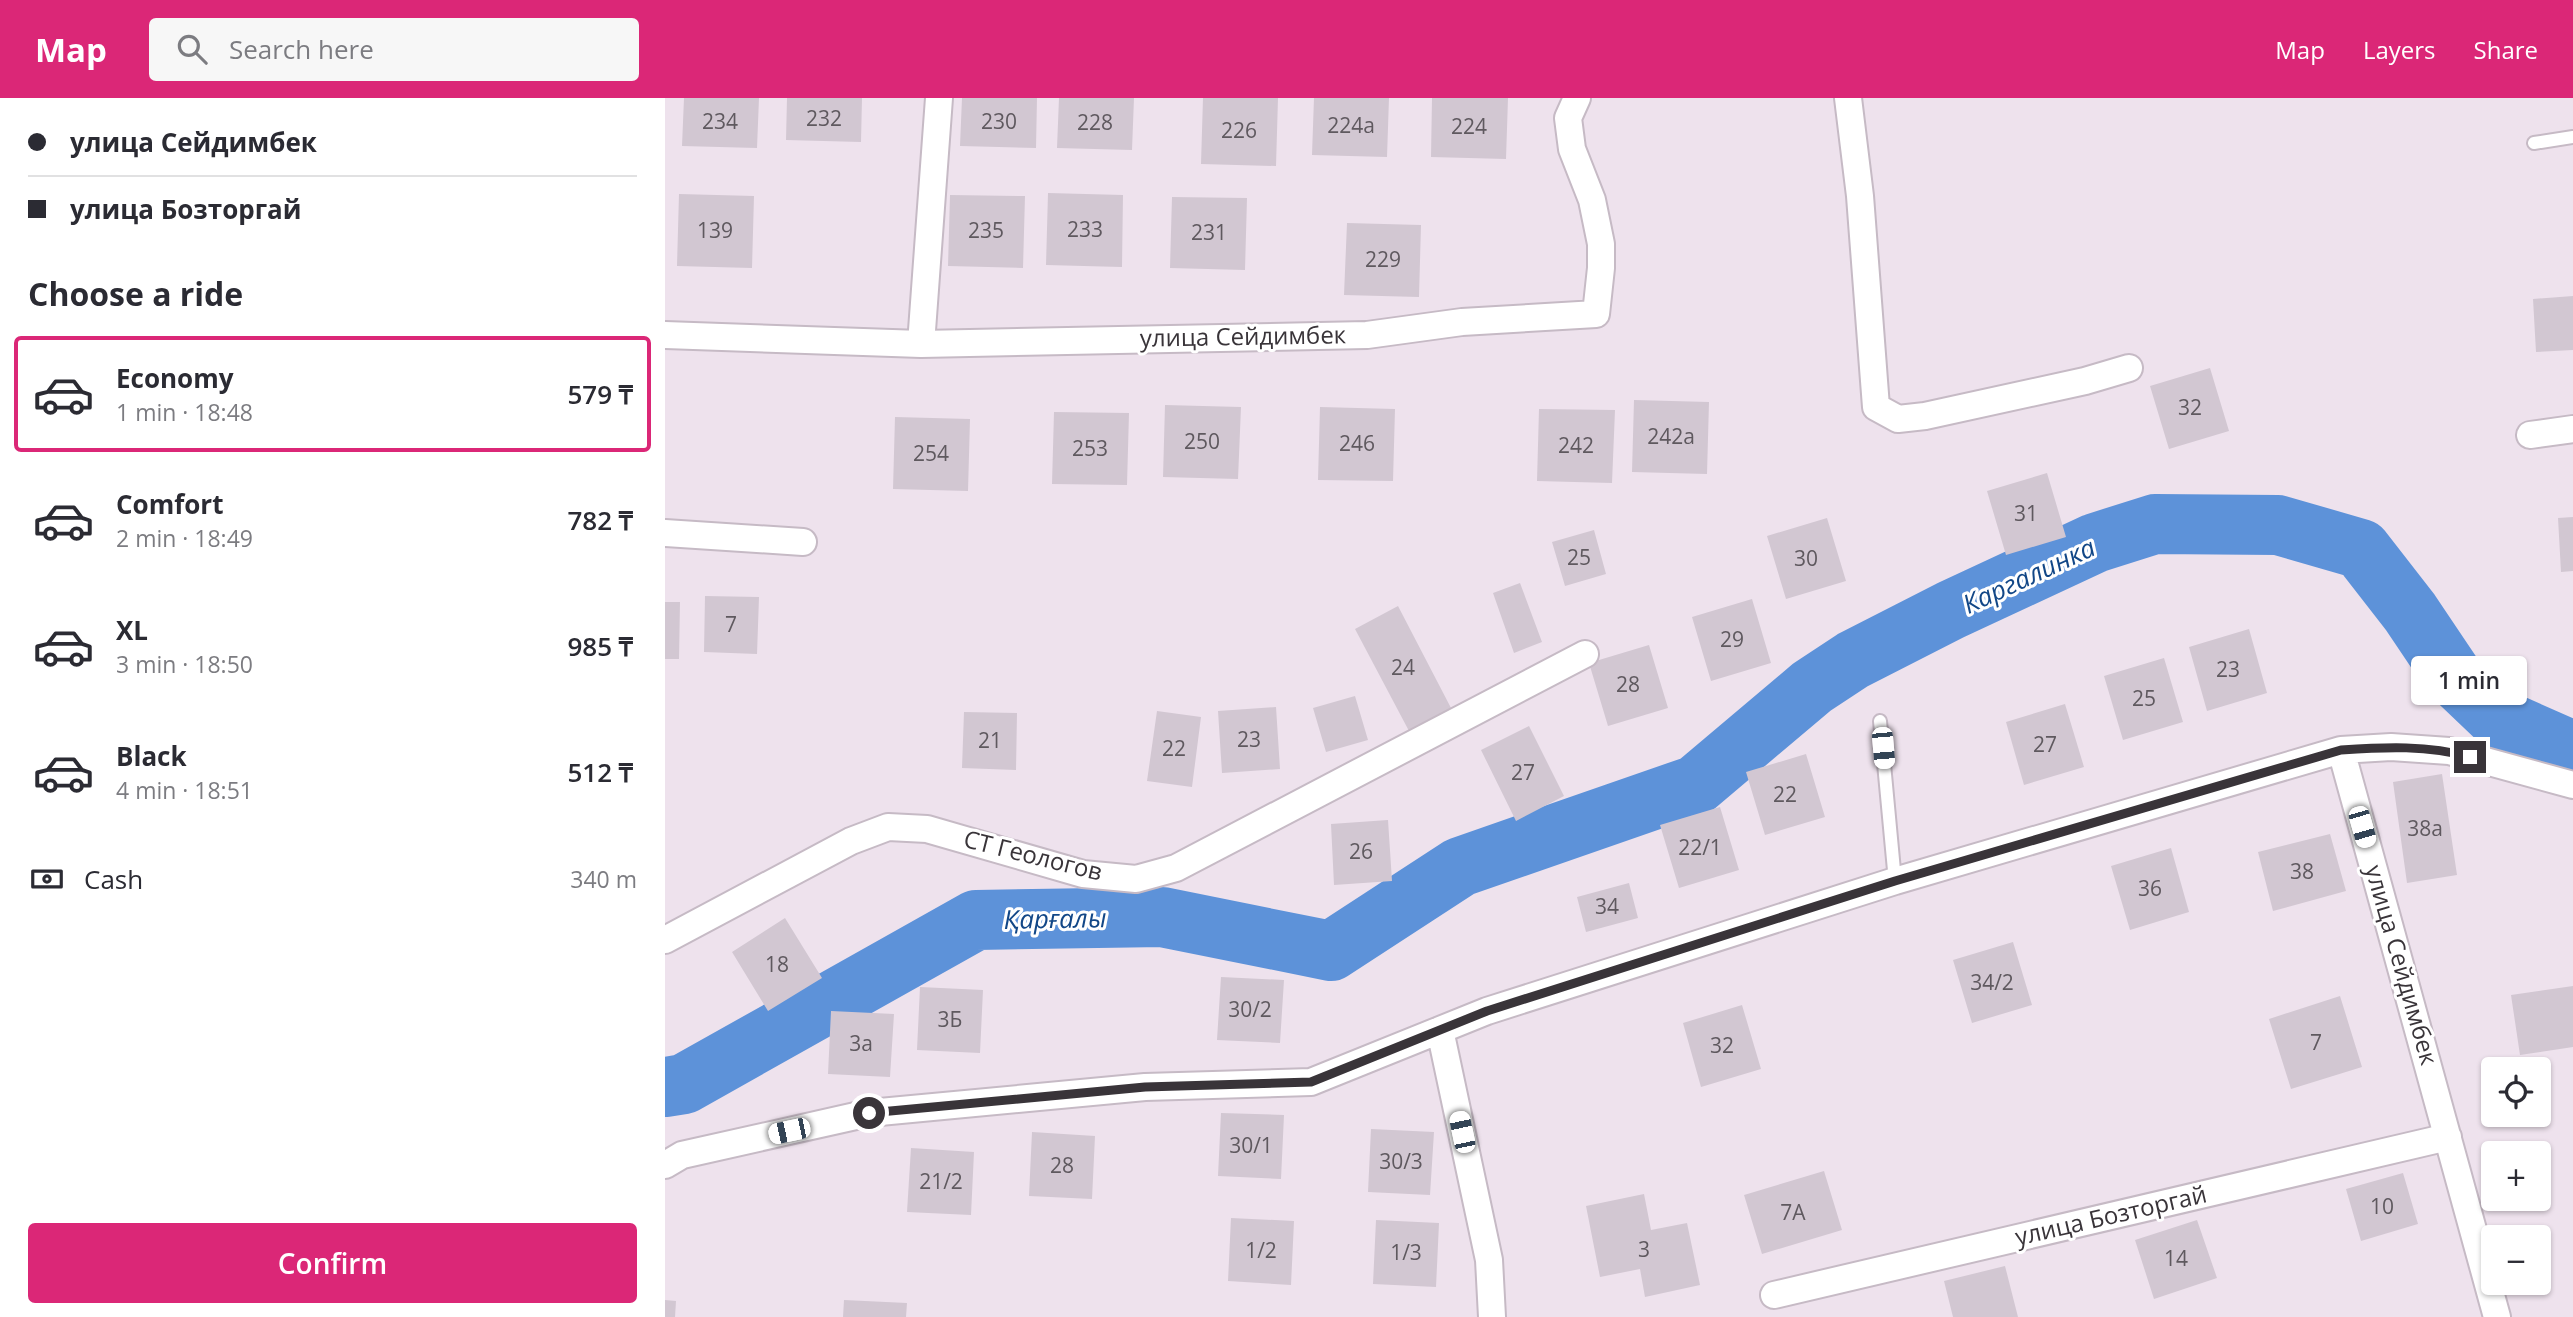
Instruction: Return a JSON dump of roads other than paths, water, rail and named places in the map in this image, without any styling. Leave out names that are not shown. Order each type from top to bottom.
[{"type":"street","points":[[921,344],[939,98]]},
{"type":"street","name":"улица Сейдимбек","points":[[665,335],[921,344],[1367,335],[1462,322],[1597,314],[1601,244],[1592,200],[1572,149],[1568,118],[1577,98]]},
{"type":"street","points":[[1848,98],[1860,196],[1876,407],[1898,419],[1925,416],[2085,382],[2129,368]]},
{"type":"street","points":[[2530,435],[2573,429]]},
{"type":"street","points":[[665,533],[803,542]]},
{"type":"street","name":"СТ Геологов","points":[[665,940],[851,841],[888,827],[927,829],[1083,874],[1136,879],[1176,868],[1584,654]]},
{"type":"street","points":[[665,1165],[683,1155],[869,1113],[1145,1087],[1311,1082],[1487,1011],[1895,881],[2341,750],[2391,747],[2449,751],[2573,785]]},
{"type":"street","name":"улица Сейдимбек","points":[[2341,750],[2497,1317]]},
{"type":"street","points":[[1440,1030],[1489,1260],[1492,1317]]},
{"type":"street","name":"улица Бозторгай","points":[[1774,1295],[2448,1137]]},
{"type":"lane","points":[[2534,144],[2573,137]]},
{"type":"lane","points":[[1880,721],[1895,881]]},
{"type":"waterway","name":"Каргалинка","points":[[665,1087],[684,1084],[976,920],[1162,917],[1331,951],[1460,867],[1696,785],[1812,687],[1853,660],[1951,610],[2095,543],[2155,524],[2278,525],[2361,549],[2410,612],[2453,676],[2496,717],[2573,751]]},
{"type":"water label","name":"Қарғалы","points":[[1055,919]]}]
